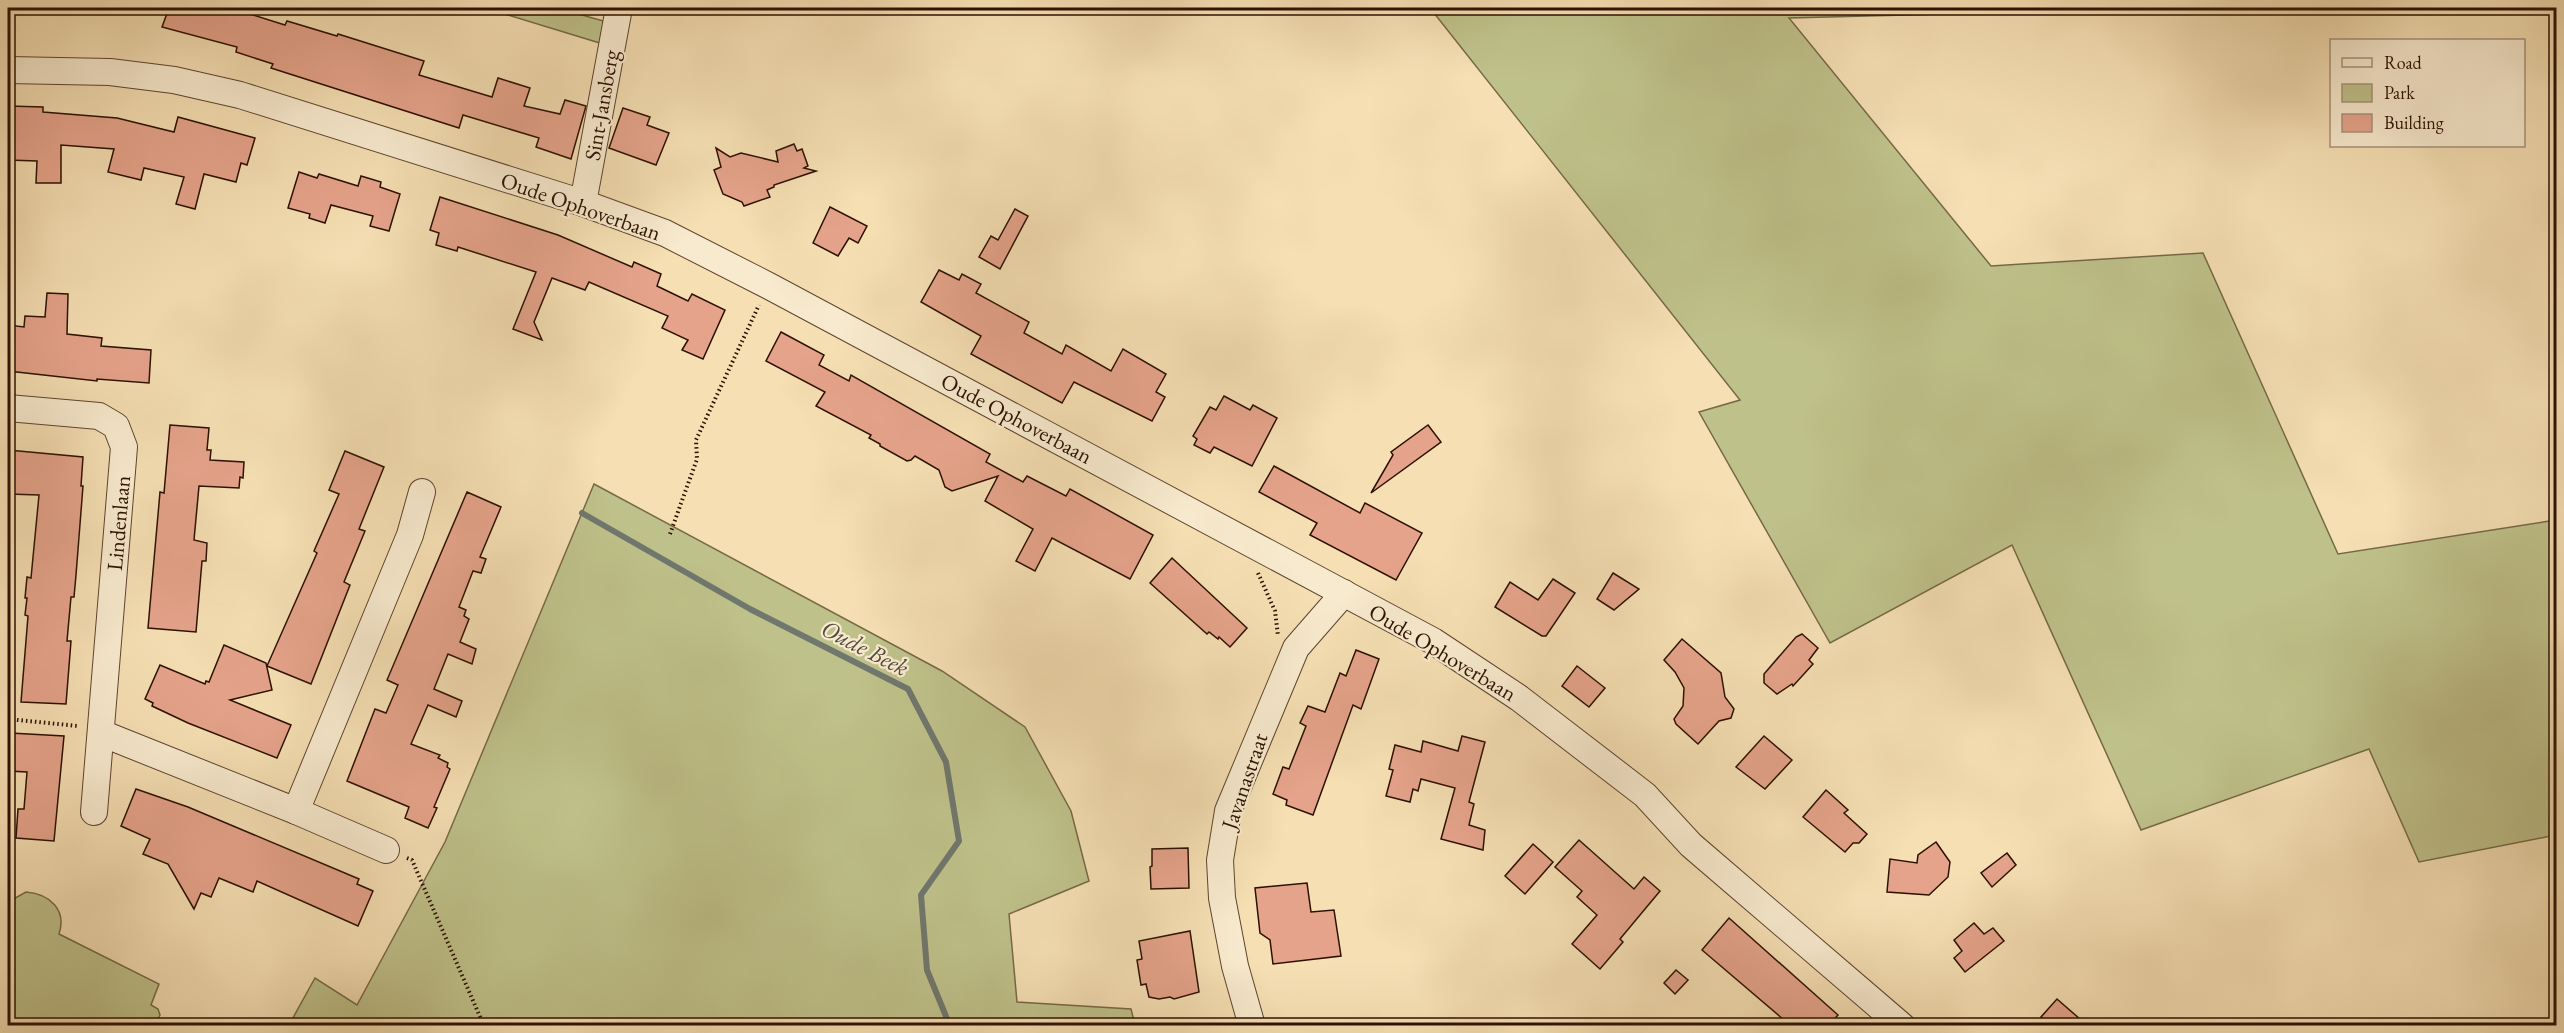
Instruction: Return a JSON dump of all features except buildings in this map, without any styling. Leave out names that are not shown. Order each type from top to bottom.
[{"type":"street","name":"Sint-Jansberg","points":[[583,203],[619,8]]},
{"type":"street","name":"Oude Ophoverbaan","points":[[8,70],[110,72],[174,80],[230,93],[583,203],[665,234],[769,286],[1433,641],[1519,698],[1645,795],[1691,845],[1902,1026]]},
{"type":"street","name":"Lindenlaan","points":[[8,408],[99,416],[116,426],[124,447],[94,812]]},
{"type":"street","points":[[296,811],[410,535],[422,492]]},
{"type":"street","name":"Javanastraat","points":[[1252,1026],[1235,966],[1222,898],[1220,860],[1228,811],[1296,648],[1344,593]]},
{"type":"street","points":[[100,733],[296,811],[386,850]]},
{"type":"path","points":[[670,534],[697,459],[696,440],[769,286]]},
{"type":"path","points":[[1235,535],[1263,582],[1275,611],[1283,676]]},
{"type":"path","points":[[8,719],[91,727],[100,733]]},
{"type":"path","points":[[386,850],[412,860],[484,1026]]},
{"type":"green space","points":[[485,8],[557,8],[607,22],[603,44]]},
{"type":"green space","points":[[1430,8],[2176,8],[1789,18],[1991,266],[2203,253],[2338,554],[2556,520],[2556,835],[2419,862],[2369,749],[2141,830],[2012,545],[1830,643],[1699,412],[1740,400]]},
{"type":"green space","points":[[594,484],[942,671],[1025,727],[1071,811],[1089,881],[1009,914],[1017,1002],[1131,1009],[1135,1025],[289,1025],[315,978],[357,1005],[445,842]]},
{"type":"green space","points":[[26,892],[42,896],[54,905],[61,918],[59,934],[159,984],[151,1005],[158,1009],[160,1015],[155,1025],[8,1025],[8,902]]},
{"type":"waterway","name":"Oude Beek","points":[[582,513],[750,609],[908,689],[946,762],[959,841],[921,895],[927,970],[950,1026]]}]
